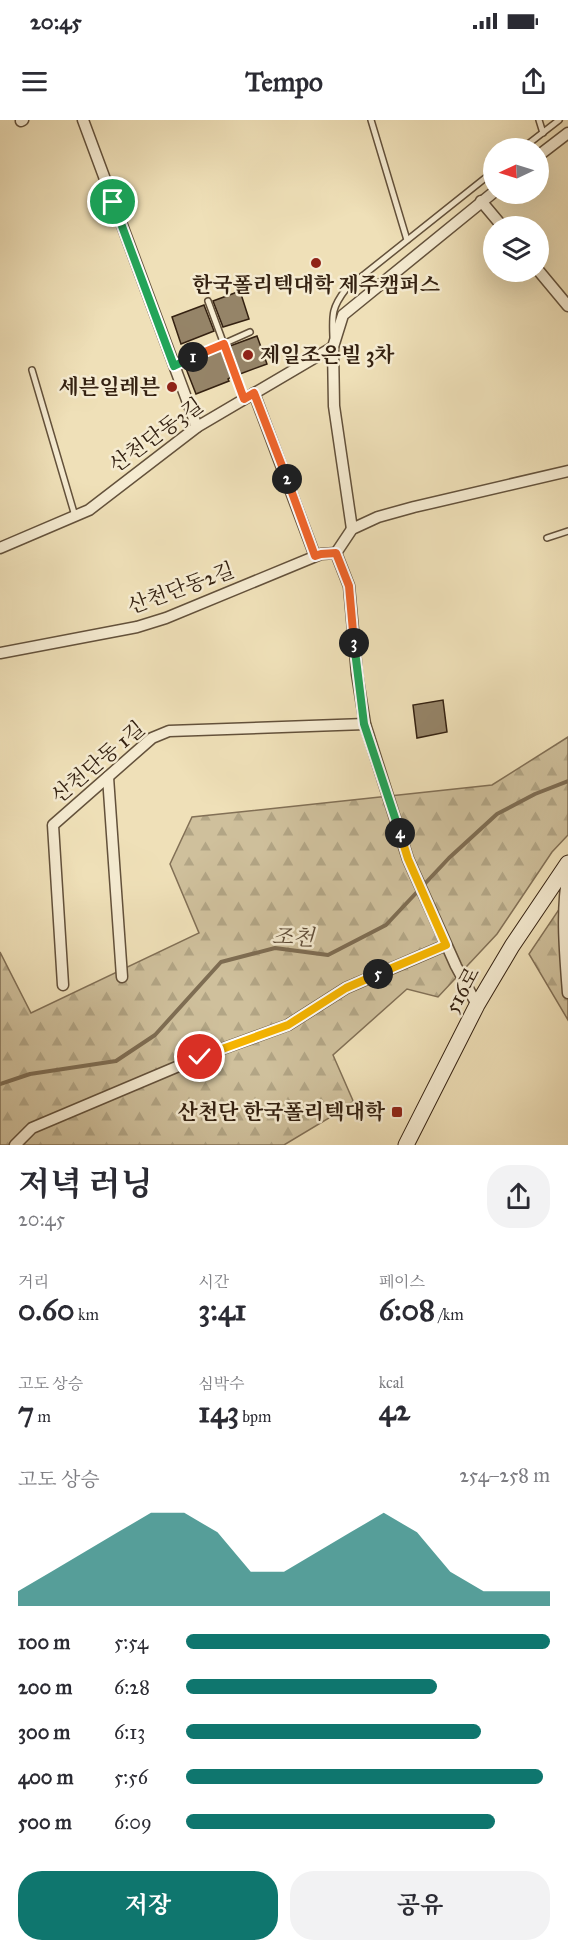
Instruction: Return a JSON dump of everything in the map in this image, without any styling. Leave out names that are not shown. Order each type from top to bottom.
[{"type":"main road","name":"516로","points":[[406,1145],[477,1005],[512,946],[568,863]]},
{"type":"street","points":[[83,120],[197,426]]},
{"type":"street","points":[[549,148],[568,133]]},
{"type":"street","points":[[352,529],[334,406],[333,347],[343,315],[482,201],[494,216]]},
{"type":"street","points":[[548,282],[568,306]]},
{"type":"street","name":"산천단동3길","points":[[0,548],[89,510],[197,426],[333,347]]},
{"type":"street","points":[[254,393],[315,556]]},
{"type":"street","points":[[477,1005],[446,945],[408,859],[364,724],[349,586],[336,553],[352,529],[378,517],[568,471]]},
{"type":"street","name":"산천단동2길","points":[[0,653],[136,627],[166,618],[315,556],[336,553]]},
{"type":"street","name":"산천단동 1길","points":[[63,985],[53,825],[152,738],[169,731],[364,724]]},
{"type":"street","points":[[108,777],[122,977]]},
{"type":"street","points":[[568,873],[565,887],[565,953],[568,993]]},
{"type":"street","points":[[15,1145],[32,1128],[200,1057],[288,1025],[346,988],[446,945]]},
{"type":"lane","points":[[371,120],[407,240]]},
{"type":"lane","points":[[539,120],[543,133]]},
{"type":"lane","points":[[536,138],[559,120]]},
{"type":"lane","points":[[333,347],[335,304],[346,290],[483,180]]},
{"type":"lane","points":[[208,301],[244,399]]},
{"type":"lane","points":[[174,366],[250,332]]},
{"type":"lane","points":[[32,370],[75,516]]},
{"type":"lane","points":[[547,538],[568,531]]},
{"type":"green space","points":[[568,737],[568,835],[552,852],[497,934],[438,997],[407,989],[333,1055],[354,1103],[284,1145],[0,1145],[0,952],[31,1013],[199,933],[170,864],[192,817],[492,785]]},
{"type":"green space","points":[[568,896],[568,1020],[529,954]]},
{"type":"building","points":[[240,291],[249,319],[223,327],[213,301]]},
{"type":"building","points":[[204,305],[214,331],[181,344],[172,317]]},
{"type":"building","name":"제일조은빌 3차","points":[[257,336],[267,364],[240,374],[230,346]]},
{"type":"building","points":[[221,350],[231,377],[229,381],[196,394],[185,366]]},
{"type":"building","points":[[443,700],[447,732],[417,738],[413,705]]},
{"type":"waterway","name":"조천","points":[[0,1084],[30,1074],[116,1061],[155,1035],[221,962],[275,948],[328,955],[386,925],[449,858],[497,814],[535,794],[568,781]]},
{"type":"place","name":"한국폴리텍대학 제주캠퍼스","points":[[316,263]]},
{"type":"place","name":"제일조은빌 3차","points":[[248,355]]},
{"type":"place","name":"세븐일레븐","points":[[172,387]]},
{"type":"place","name":"산천단 한국폴리텍대학","points":[[397,1112]]},
{"type":"route","points":[[113,202],[174,366],[224,344],[244,399],[254,393],[315,556],[336,553],[349,586],[364,724],[408,859],[446,945],[346,988],[288,1025],[200,1057]]}]
